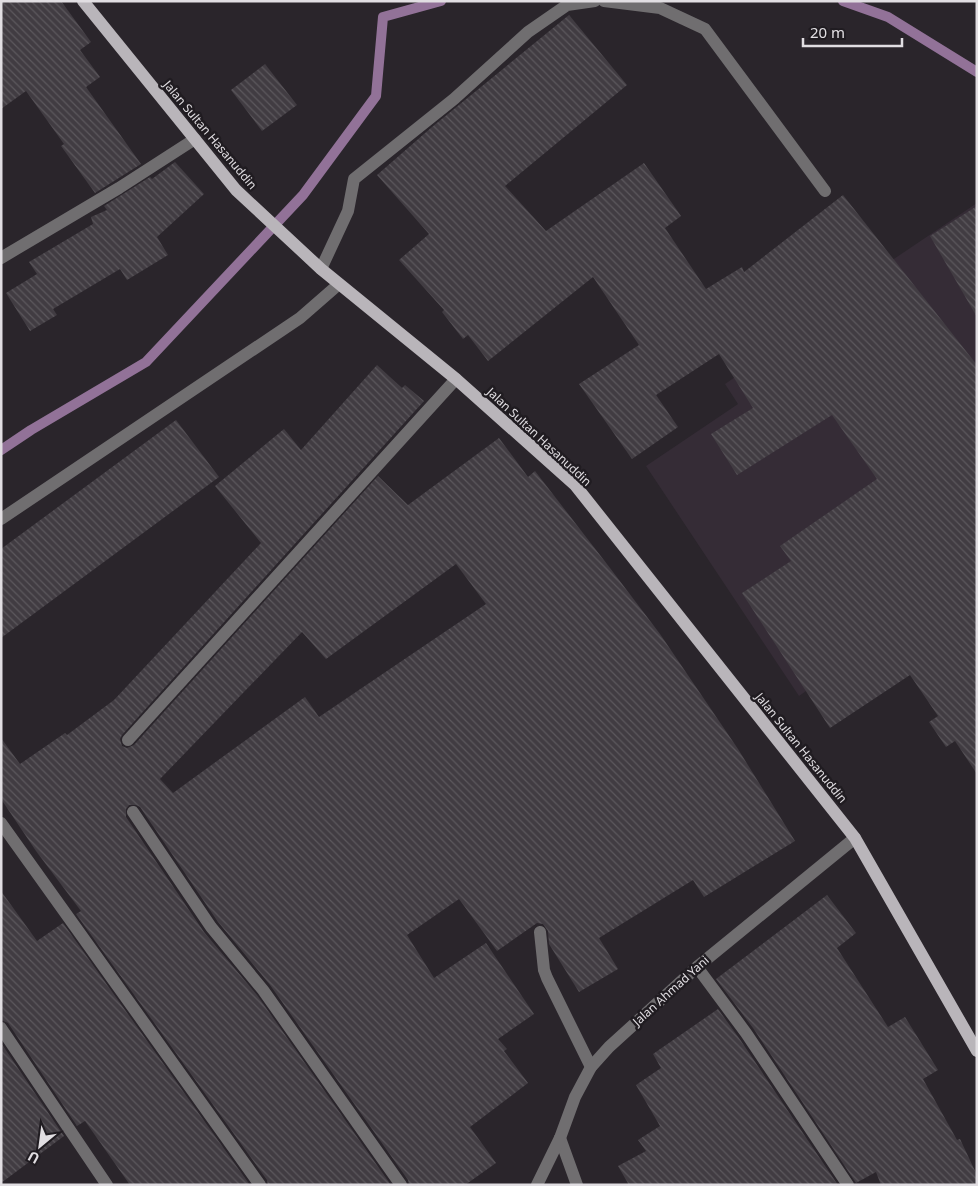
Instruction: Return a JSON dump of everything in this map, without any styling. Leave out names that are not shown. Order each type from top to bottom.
[{"type":"main road","name":"Jalan Sultan Hasanuddin","points":[[83,1],[236,190],[317,266],[456,379],[575,485],[855,838],[977,1050]]},
{"type":"street","points":[[317,266],[348,211],[354,179],[454,99],[528,32],[567,5],[594,1]]},
{"type":"street","points":[[604,1],[660,8],[705,29],[825,191]]},
{"type":"street","points":[[1,258],[195,139]]},
{"type":"street","points":[[1,520],[300,318],[339,284]]},
{"type":"street","points":[[128,740],[456,379]]},
{"type":"street","points":[[133,812],[211,927],[263,990],[400,1185]]},
{"type":"street","points":[[1,823],[260,1185]]},
{"type":"street","name":"Jalan Ahmad Yani","points":[[537,1185],[560,1138],[576,1096],[591,1067],[609,1047],[697,968],[855,838]]},
{"type":"street","points":[[540,932],[546,978],[591,1067]]},
{"type":"street","points":[[697,968],[746,1033],[848,1185]]},
{"type":"street","points":[[1,1028],[106,1185]]},
{"type":"street","points":[[560,1138],[577,1185]]},
{"type":"shaded area","points":[[977,203],[977,570],[799,696],[646,466],[738,404],[725,384],[790,339],[876,271]]},
{"type":"building","points":[[1,1],[61,1],[91,42],[80,50],[100,77],[86,87],[141,164],[95,193],[61,146],[64,144],[26,91],[1,109]]},
{"type":"building","points":[[569,15],[627,85],[505,186],[546,231],[644,163],[681,216],[665,228],[706,289],[742,267],[744,272],[843,195],[977,365],[977,774],[955,741],[946,747],[929,722],[938,716],[910,675],[830,728],[742,593],[791,561],[780,546],[877,479],[832,415],[737,475],[711,434],[753,408],[719,354],[656,395],[678,427],[632,459],[579,384],[639,345],[593,277],[488,361],[468,335],[463,339],[442,312],[444,310],[399,260],[429,234],[377,175],[432,127]]},
{"type":"building","points":[[265,64],[297,105],[262,131],[231,90]]},
{"type":"building","points":[[175,162],[204,194],[157,237],[168,255],[127,280],[120,269],[53,309],[57,315],[30,331],[6,293],[37,274],[29,262],[93,224],[91,217],[107,210],[104,206],[150,177],[152,179]]},
{"type":"building","points":[[977,206],[977,317],[930,236]]},
{"type":"building","points":[[377,365],[402,388],[405,385],[424,401],[122,735],[120,739],[122,746],[127,748],[134,745],[378,476],[408,505],[499,438],[528,477],[535,471],[660,634],[738,749],[795,841],[704,897],[693,880],[599,938],[618,969],[579,992],[549,944],[548,931],[543,924],[537,923],[497,951],[459,899],[407,935],[434,978],[486,943],[534,1014],[498,1039],[507,1049],[504,1051],[528,1083],[470,1127],[496,1163],[465,1185],[409,1185],[408,1180],[270,985],[218,922],[140,807],[129,805],[126,809],[126,817],[204,932],[257,995],[391,1185],[268,1185],[267,1180],[76,914],[81,911],[36,851],[1,799],[1,738],[20,764],[65,733],[67,735],[114,700],[261,543],[215,486],[284,429],[301,450]],"holes":[[[456,564],[486,604],[319,717],[305,697],[173,793],[160,779],[302,632],[326,659]]]},
{"type":"building","points":[[176,420],[219,477],[1,638],[1,549]]},
{"type":"building","points":[[1,891],[37,941],[63,923],[250,1185],[130,1185],[85,1121],[77,1126],[8,1023],[1,1020]]},
{"type":"building","points":[[827,895],[856,933],[837,948],[888,1027],[905,1017],[938,1070],[923,1079],[957,1140],[960,1139],[977,1175],[977,1185],[881,1185],[876,1172],[856,1183],[753,1028],[716,979]]},
{"type":"building","points":[[718,1009],[838,1185],[629,1185],[618,1166],[646,1151],[638,1140],[660,1126],[636,1085],[661,1068],[653,1054]]},
{"type":"building","points":[[1,1043],[64,1136],[1,1183]]},
{"type":"waterway","points":[[1,450],[31,430],[146,362],[303,195],[376,96],[383,17],[441,1]]},
{"type":"waterway","points":[[843,1],[888,17],[977,72]]}]
